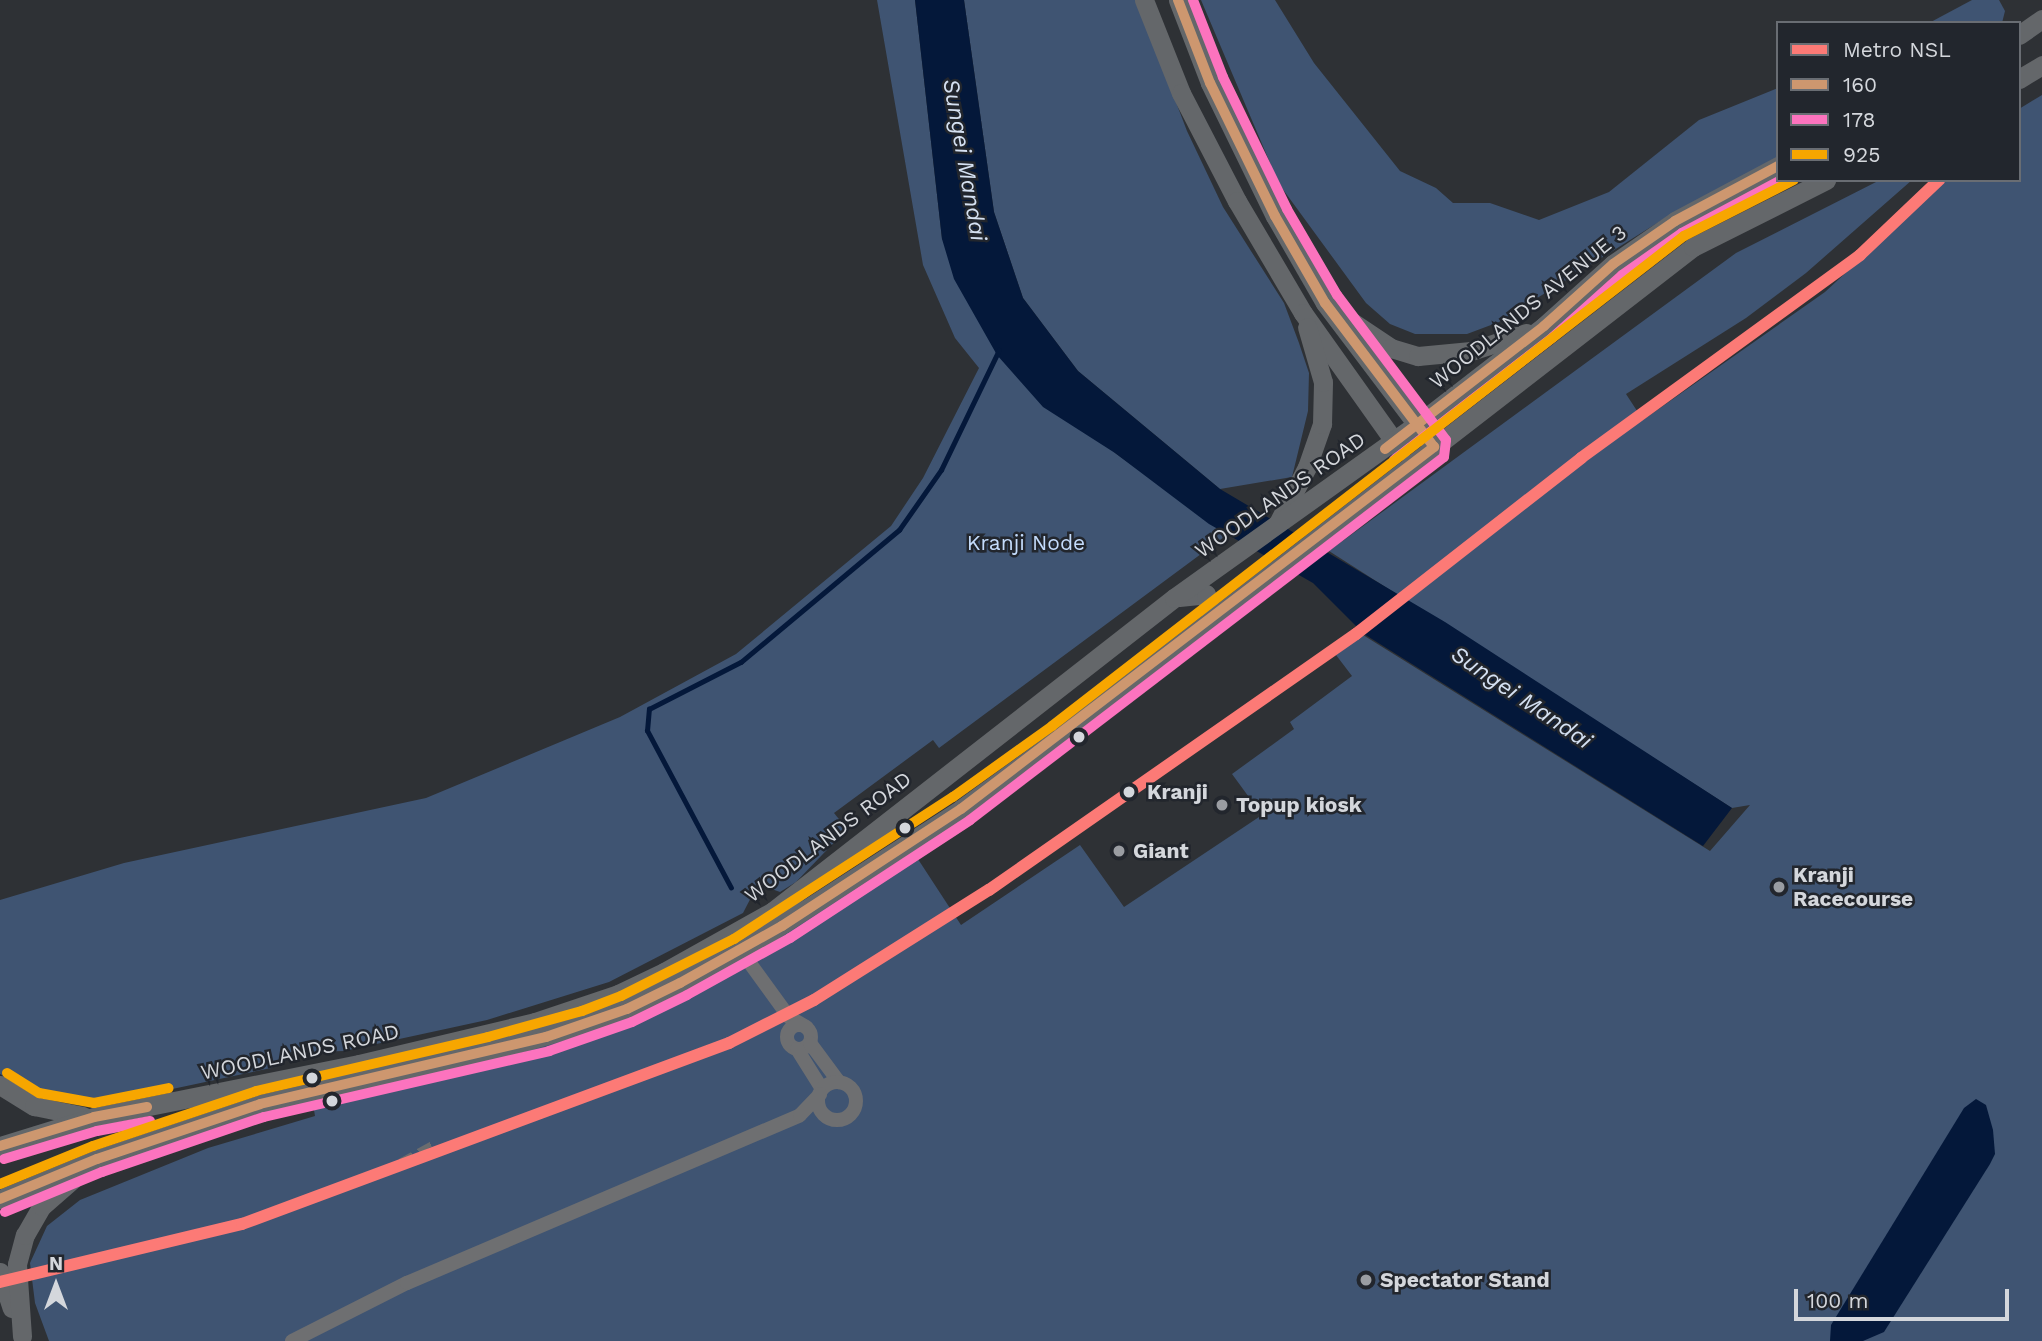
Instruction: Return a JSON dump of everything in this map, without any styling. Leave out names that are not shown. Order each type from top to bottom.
[{"type":"main road","name":"WOODLANDS ROAD","points":[[1144,0],[1187,105],[1237,201],[1303,313],[1410,464]]},
{"type":"main road","points":[[1178,0],[1210,83],[1257,181],[1325,303],[1434,447],[1693,247],[1822,182]]},
{"type":"main road","points":[[2023,33],[2042,13]]},
{"type":"main road","points":[[2023,33],[2042,19]]},
{"type":"main road","points":[[2021,78],[2042,65]]},
{"type":"main road","name":"WOODLANDS AVENUE 3","points":[[1418,424],[1544,326],[1613,264],[1654,236],[1776,167]]},
{"type":"main road","points":[[1325,303],[1376,340],[1418,356],[1471,351],[1544,326]]},
{"type":"main road","points":[[1276,527],[1307,467],[1322,424],[1323,382],[1303,313]]},
{"type":"main road","name":"WOODLANDS ROAD","points":[[0,1146],[94,1117],[456,1043],[575,1010],[641,983],[773,911],[1174,598],[1418,424]]},
{"type":"main road","name":"WOODLANDS ROAD","points":[[0,1199],[97,1158],[260,1104],[491,1051],[586,1024],[627,1009],[741,951],[961,809],[1060,737],[1211,617],[1434,447]]},
{"type":"main road","points":[[1174,598],[1206,594],[1211,617]]},
{"type":"main road","points":[[0,1085],[34,1106],[94,1117]]},
{"type":"main road","points":[[23,1339],[17,1264],[25,1235],[42,1206],[97,1158]]},
{"type":"main road","points":[[0,1272],[23,1339]]},
{"type":"street","points":[[741,951],[789,1017],[806,1027]]},
{"type":"street","points":[[789,1017],[788,1041],[804,1046],[839,1082],[853,1090],[855,1106],[845,1118],[800,1115]]},
{"type":"street","points":[[788,1033],[797,1025],[806,1027]]},
{"type":"street","points":[[806,1027],[804,1046],[821,1092],[819,1104],[826,1116]]},
{"type":"street","points":[[292,1341],[407,1283],[800,1115],[821,1092],[839,1082]]},
{"type":"green space","name":"Kranji Node","points":[[877,0],[915,0],[942,239],[1115,453],[1228,534],[939,748],[933,740],[834,813],[847,829],[796,882],[780,892],[758,884],[743,913],[609,982],[487,1020],[344,1051],[313,1052],[311,1047],[291,1052],[292,1057],[271,1068],[97,1105],[47,1100],[0,1074],[0,900],[124,863],[426,798],[620,717],[736,654],[891,526],[923,478],[979,368],[955,338],[923,265]]},
{"type":"green space","points":[[964,0],[1137,0],[1187,131],[1223,207],[1284,303],[1309,373],[1308,411],[1292,477],[1220,489],[1078,371],[1023,298],[994,212]]},
{"type":"green space","points":[[1201,0],[1275,0],[1314,63],[1400,171],[1436,188],[1453,203],[1490,203],[1539,220],[1609,192],[1699,120],[1776,89],[1776,158],[1670,215],[1499,322],[1467,334],[1415,334],[1390,324],[1366,303],[1279,184]]},
{"type":"green space","points":[[1972,0],[1999,0],[2005,11],[2002,21],[1933,21]]},
{"type":"green space","name":"Kranji Racecourse","points":[[2042,95],[2042,1341],[49,1341],[35,1303],[30,1263],[47,1226],[80,1200],[208,1148],[315,1116],[313,1104],[480,1062],[735,963],[914,853],[961,925],[1080,845],[1124,907],[1262,815],[1232,774],[1294,729],[1290,722],[1352,676],[1336,655],[1363,635],[1710,851],[1750,805],[1732,808],[1329,551],[1736,253],[1876,182],[1910,182],[1806,273],[1746,318],[1626,394],[1643,420],[1825,292],[1944,182],[2021,182],[2021,108]]},
{"type":"water","name":"Sungei Mandai","points":[[915,0],[964,0],[994,212],[1023,298],[1078,371],[1220,489],[1445,622],[1732,808],[1703,846],[1364,634],[1313,583],[1209,524],[1115,453],[1043,407],[997,355],[954,279],[942,239]]},
{"type":"water","points":[[1976,1099],[1986,1105],[1993,1130],[1995,1154],[1990,1164],[1884,1332],[1863,1341],[1830,1341],[1831,1325],[1964,1108]]},
{"type":"waterway","points":[[731,888],[647,731],[649,709],[741,662],[899,530],[941,470],[999,350]]},
{"type":"railway","points":[[363,1181],[432,1143]]},
{"type":"metro line","name":"NSL","points":[[0,1282],[242,1224],[729,1043],[814,1000],[989,890],[1356,634],[1581,458],[1860,255],[1937,182]]},
{"type":"transit line","name":"160","points":[[0,1199],[97,1159],[260,1104],[546,1037],[627,1009],[680,983],[782,926],[961,809],[1434,447],[1325,303],[1275,216],[1210,83],[1178,0]]},
{"type":"transit line","name":"178","points":[[5,1212],[102,1172],[264,1117],[549,1051],[632,1022],[687,995],[790,938],[970,820],[1444,457],[1446,440],[1337,295],[1287,209],[1223,77],[1193,0]]},
{"type":"transit line","name":"160","points":[[1385,449],[1544,326],[1613,264],[1675,221],[1776,167]]},
{"type":"transit line","name":"178","points":[[1394,460],[1553,337],[1622,275],[1682,233],[1777,182]]},
{"type":"transit line","name":"925","points":[[0,1184],[93,1146],[256,1091],[488,1037],[582,1011],[621,996],[734,939],[953,797],[1052,726],[1684,236],[1790,182]]},
{"type":"transit line","name":"925","points":[[7,1073],[39,1093],[94,1103],[169,1088]]},
{"type":"transit line","name":"160","points":[[0,1146],[94,1117],[147,1107]]},
{"type":"transit line","name":"178","points":[[4,1159],[97,1131],[150,1121]]},
{"type":"place","name":"Kranji","points":[[1129,792]]},
{"type":"place","name":"Topup kiosk","points":[[1222,805]]},
{"type":"place","name":"Giant","points":[[1119,851]]},
{"type":"place","name":"Kranji Racecourse","points":[[1779,887]]},
{"type":"place","name":"Spectator Stand","points":[[1366,1280]]}]
